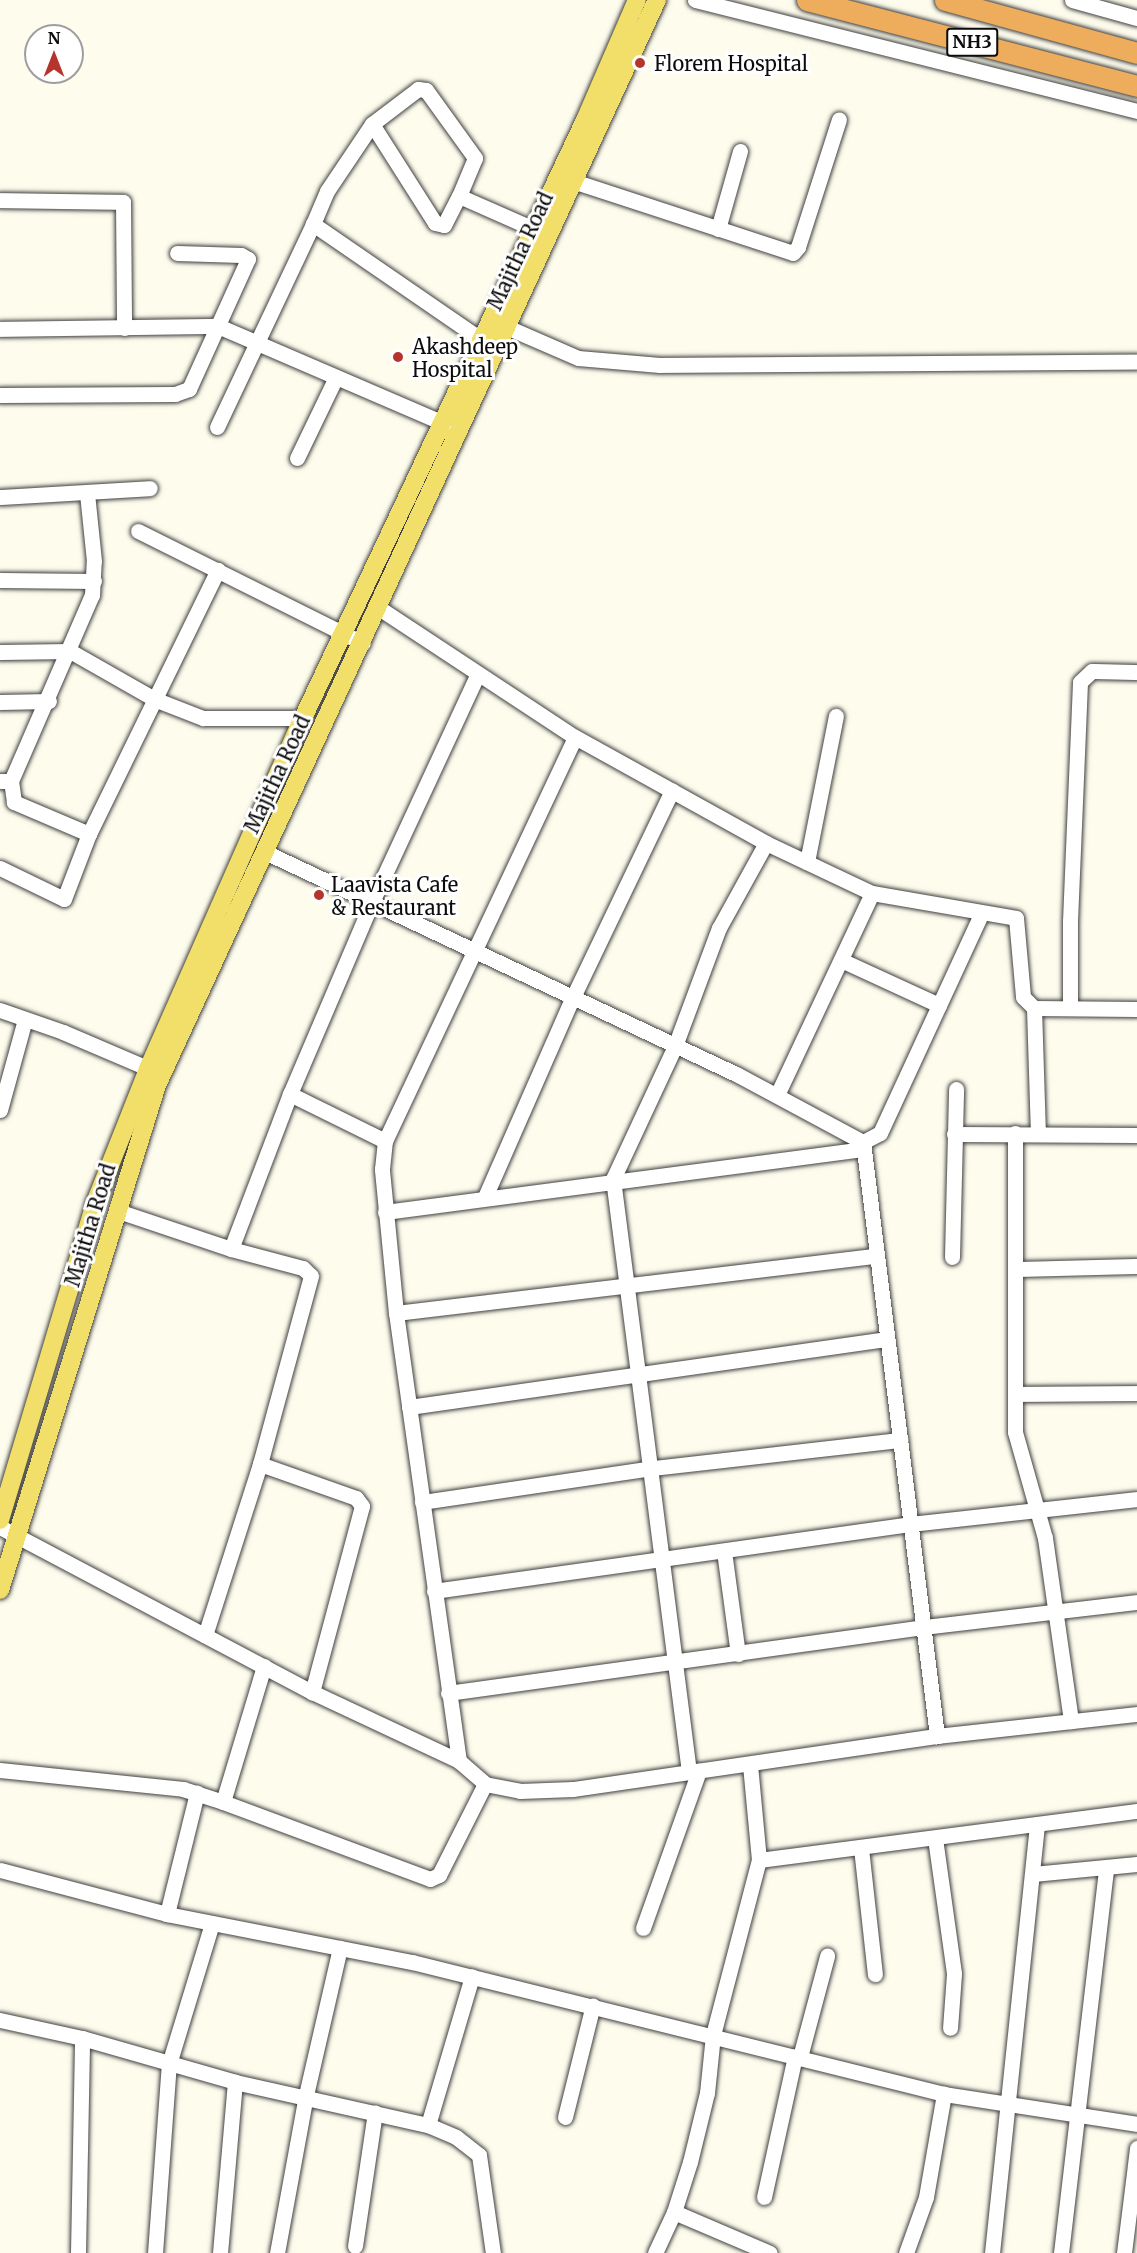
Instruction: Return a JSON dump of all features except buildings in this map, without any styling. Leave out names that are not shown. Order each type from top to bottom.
[{"type":"highway","name":"NH3","points":[[807,0],[1137,86]]},
{"type":"highway","name":"NH3","points":[[945,0],[1137,53]]},
{"type":"main road","name":"Majitha Road","points":[[1,1512],[95,1203],[155,1072],[286,765],[303,718],[440,422],[533,229],[637,0]]},
{"type":"main road","name":"Majitha Road","points":[[0,1590],[118,1211],[155,1072],[265,852],[551,237],[657,0]]},
{"type":"street","points":[[695,0],[1137,111]]},
{"type":"street","points":[[1072,0],[1137,18]]},
{"type":"street","points":[[217,427],[259,344],[337,172],[372,124],[418,89],[426,90],[475,158],[459,196],[444,225],[435,223],[372,124]]},
{"type":"street","points":[[576,182],[718,229],[795,251],[839,119]]},
{"type":"street","points":[[718,229],[740,151]]},
{"type":"street","points":[[459,196],[551,237]]},
{"type":"street","points":[[0,200],[123,202],[124,328]]},
{"type":"street","points":[[312,224],[498,352]]},
{"type":"street","points":[[0,395],[184,392],[192,384],[247,257],[177,253]]},
{"type":"street","points":[[0,329],[218,326],[461,430]]},
{"type":"street","points":[[509,328],[578,357],[660,365],[1137,362]]},
{"type":"street","points":[[297,458],[336,377]]},
{"type":"street","points":[[0,497],[150,488]]},
{"type":"street","points":[[87,493],[94,581],[70,651],[49,701],[6,781],[14,802],[89,834]]},
{"type":"street","points":[[138,531],[363,642]]},
{"type":"street","points":[[0,868],[64,899],[89,834],[218,570]]},
{"type":"street","points":[[0,580],[94,581]]},
{"type":"street","points":[[379,608],[477,676],[575,736],[766,843],[872,893],[1018,921],[1023,997],[1034,1008],[1038,1134]]},
{"type":"street","points":[[0,652],[70,651],[154,699],[203,718],[303,718]]},
{"type":"street","points":[[1070,1008],[1070,921],[1080,682],[1092,671],[1137,672]]},
{"type":"street","points":[[231,1249],[290,1094],[370,904],[477,676]]},
{"type":"street","points":[[0,702],[49,701]]},
{"type":"street","points":[[807,862],[836,716]]},
{"type":"street","points":[[459,1761],[396,1313],[382,1170],[385,1141],[575,736]]},
{"type":"street","points":[[485,1197],[573,997],[672,790]]},
{"type":"street","points":[[643,1928],[694,1772],[664,1559],[630,1284],[614,1179],[675,1046],[719,928],[766,843]]},
{"type":"street","points":[[265,852],[370,904],[573,997],[777,1095],[862,1145]]},
{"type":"street","points":[[777,1095],[872,893]]},
{"type":"street","points":[[385,1212],[862,1145],[880,1133],[981,914]]},
{"type":"street","points":[[841,960],[939,1005]]},
{"type":"street","points":[[1034,1008],[1137,1009]]},
{"type":"street","points":[[0,1010],[155,1072]]},
{"type":"street","points":[[0,1110],[26,1019]]},
{"type":"street","points":[[952,1257],[956,1089]]},
{"type":"street","points":[[290,1094],[385,1141]]},
{"type":"street","points":[[1015,1133],[1017,1445],[1040,1513],[1071,1721]]},
{"type":"street","points":[[954,1134],[1137,1135]]},
{"type":"street","points":[[862,1145],[938,1736]]},
{"type":"street","points":[[118,1211],[231,1249],[303,1268],[311,1276],[260,1464],[205,1635]]},
{"type":"street","points":[[396,1313],[876,1256]]},
{"type":"street","points":[[1016,1269],[1137,1266]]},
{"type":"street","points":[[409,1407],[641,1377],[887,1339]]},
{"type":"street","points":[[1017,1394],[1137,1394]]},
{"type":"street","points":[[422,1502],[653,1468],[900,1440]]},
{"type":"street","points":[[260,1464],[356,1498],[362,1506],[312,1692]]},
{"type":"street","points":[[434,1591],[911,1524],[1040,1513],[1137,1499]]},
{"type":"street","points":[[1,1512],[25,1511]]},
{"type":"street","points":[[0,1527],[312,1692],[459,1761],[485,1784],[520,1791],[573,1789],[938,1736],[1137,1714]]},
{"type":"street","points":[[724,1551],[738,1654]]},
{"type":"street","points":[[448,1693],[924,1627],[1137,1602]]},
{"type":"street","points":[[223,1802],[264,1666]]},
{"type":"street","points":[[656,2253],[674,2212],[707,2092],[714,2035],[759,1860],[750,1764]]},
{"type":"street","points":[[0,1770],[197,1793],[430,1879],[439,1875],[485,1784]]},
{"type":"street","points":[[166,1914],[197,1793]]},
{"type":"street","points":[[759,1860],[1137,1811]]},
{"type":"street","points":[[992,2253],[1037,1824]]},
{"type":"street","points":[[935,1838],[954,1974],[950,2028]]},
{"type":"street","points":[[861,1848],[875,1974]]},
{"type":"street","points":[[1033,1874],[1106,1869],[1137,1864]]},
{"type":"street","points":[[0,1869],[166,1914],[472,1976],[944,2094],[1076,2112],[1137,2124]]},
{"type":"street","points":[[1061,2253],[1106,1869]]},
{"type":"street","points":[[155,2253],[169,2064],[212,1923]]},
{"type":"street","points":[[277,2253],[306,2095],[340,1948]]},
{"type":"street","points":[[764,2197],[797,2056],[828,1956]]},
{"type":"street","points":[[428,2125],[472,1976]]},
{"type":"street","points":[[565,2117],[593,2005]]},
{"type":"street","points":[[0,2020],[82,2038],[235,2082],[306,2095],[428,2125],[456,2137],[479,2155],[493,2253]]},
{"type":"street","points":[[78,2253],[82,2038]]},
{"type":"street","points":[[220,2253],[235,2082]]},
{"type":"street","points":[[906,2253],[926,2198],[944,2094]]},
{"type":"street","points":[[355,2246],[375,2112]]},
{"type":"street","points":[[1124,2253],[1137,2148]]},
{"type":"street","points":[[674,2212],[770,2253]]},
{"type":"place","name":"Florem Hospital","points":[[640,63]]},
{"type":"place","name":"Akashdeep Hospital","points":[[398,357]]},
{"type":"place","name":"Laavista Cafe & Restaurant","points":[[319,895]]}]
